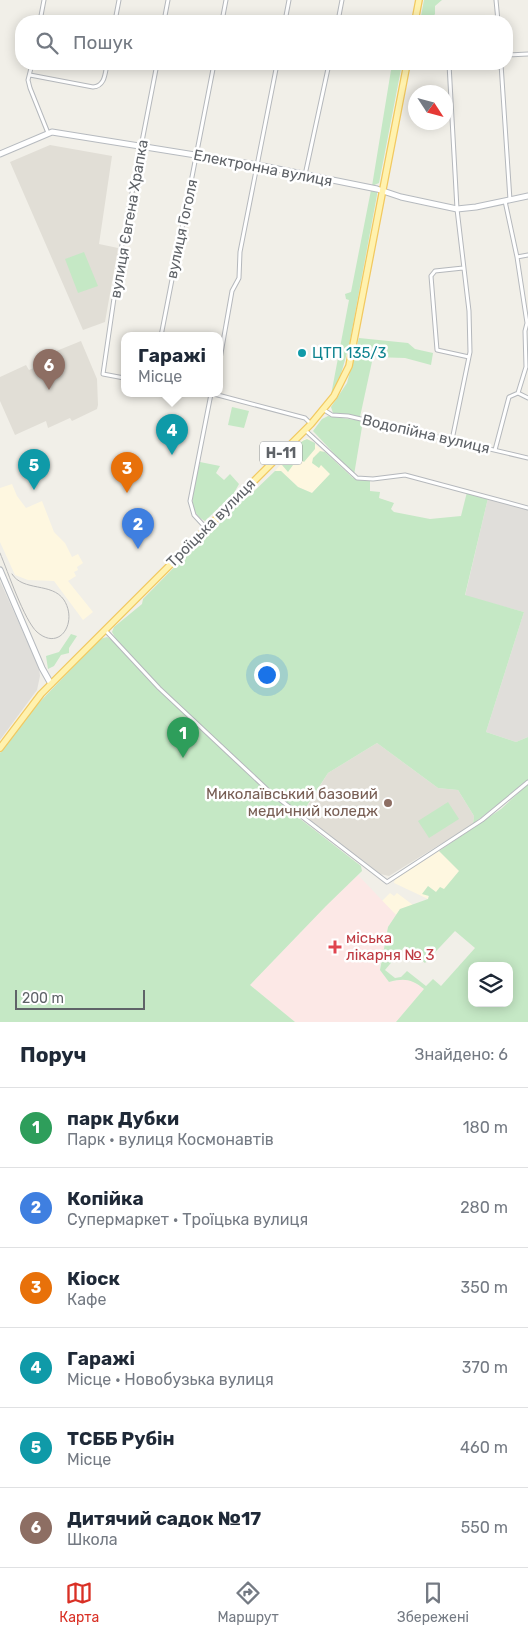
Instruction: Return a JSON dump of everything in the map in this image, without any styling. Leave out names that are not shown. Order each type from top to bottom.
[{"type":"main road","points":[[416,15],[419,0]]},
{"type":"main road","name":"Троїцька вулиця","points":[[0,748],[32,704],[311,424],[324,410],[339,388],[349,366],[406,70]]},
{"type":"street","points":[[41,15],[44,0]]},
{"type":"street","points":[[116,15],[119,0]]},
{"type":"street","points":[[165,15],[168,0]]},
{"type":"street","points":[[223,15],[226,0]]},
{"type":"street","points":[[286,15],[289,0]]},
{"type":"street","points":[[339,15],[342,0]]},
{"type":"street","points":[[496,0],[497,15]]},
{"type":"street","points":[[513,55],[528,54]]},
{"type":"street","points":[[0,154],[48,133],[30,88],[31,70]]},
{"type":"street","points":[[30,75],[94,88],[103,82],[106,70]]},
{"type":"street","name":"вулиця Євгена Храпка","points":[[121,377],[103,374],[123,241],[156,70]]},
{"type":"street","name":"вулиця Гоголя","points":[[162,332],[198,155],[213,70]]},
{"type":"street","points":[[223,342],[232,291],[239,278],[240,252],[276,70]]},
{"type":"street","points":[[305,175],[328,70]]},
{"type":"street","points":[[449,70],[457,209],[470,329],[469,365],[452,440]]},
{"type":"street","points":[[495,450],[509,397],[518,393],[526,366],[524,331],[528,323],[508,201],[501,70]]},
{"type":"street","name":"Електронна вулиця","points":[[48,133],[258,165],[383,191],[401,198],[457,209],[528,196]]},
{"type":"street","points":[[517,257],[528,254]]},
{"type":"street","points":[[463,268],[442,270],[431,274],[436,347],[438,351],[469,357]]},
{"type":"street","points":[[518,393],[528,398]]},
{"type":"street","points":[[206,528],[194,515],[190,500],[211,397]]},
{"type":"street","points":[[223,397],[305,418],[311,424]]},
{"type":"street","name":"Водопійна вулиця","points":[[324,410],[332,415],[348,416],[528,458]]},
{"type":"street","points":[[305,430],[358,478],[373,479],[406,475],[528,508]]},
{"type":"street","points":[[0,570],[42,668],[51,684]]},
{"type":"street","points":[[105,629],[169,698],[270,792],[387,882],[482,820],[528,782]]},
{"type":"shaded area","points":[[50,145],[112,156],[99,244],[118,248],[105,322],[83,330],[10,162]]},
{"type":"shaded area","points":[[81,341],[97,379],[97,409],[72,421],[70,418],[48,428],[46,421],[15,435],[0,401],[0,377],[26,365],[29,370],[46,363],[44,356]]},
{"type":"shaded area","points":[[308,438],[339,465],[312,493],[298,487],[281,471],[275,471],[302,440]]},
{"type":"shaded area","points":[[12,484],[17,496],[26,508],[42,501],[54,532],[65,543],[72,557],[78,554],[83,563],[74,572],[76,576],[68,581],[93,612],[83,620],[54,581],[28,580],[15,575],[0,542],[0,488]]},
{"type":"shaded area","points":[[488,498],[528,510],[528,737],[516,742],[486,732],[524,612],[465,596]]},
{"type":"shaded area","points":[[0,581],[39,668],[40,676],[37,690],[0,740]]},
{"type":"shaded area","name":"Миколаївський базовий медичний коледж","points":[[377,743],[438,788],[458,790],[474,816],[473,824],[389,876],[380,874],[302,815],[328,773]]},
{"type":"shaded area","points":[[439,851],[460,870],[444,890],[436,892],[428,886],[428,899],[394,883],[395,879]]},
{"type":"shaded area","name":"міська лікарня № 3","points":[[358,875],[396,915],[388,927],[379,968],[389,982],[403,979],[413,981],[424,989],[396,1022],[295,1022],[250,985]]},
{"type":"shaded area","points":[[390,893],[394,896],[397,893],[413,905],[400,909],[396,915],[382,901]]},
{"type":"green space","points":[[424,0],[442,0],[435,6],[434,15],[421,15]]},
{"type":"green space","points":[[391,70],[401,70],[379,183],[372,186]]},
{"type":"green space","points":[[371,190],[377,191],[377,195],[349,346],[341,374],[331,395],[349,300],[346,299],[345,294],[351,292]]},
{"type":"green space","points":[[84,252],[98,286],[78,293],[65,259]]},
{"type":"green space","points":[[359,338],[408,343],[415,349],[433,353],[431,365],[405,358],[373,357],[360,417],[333,413],[331,407],[347,383]]},
{"type":"green space","points":[[232,407],[249,411],[244,428],[228,425]]},
{"type":"green space","points":[[328,416],[363,421],[354,475],[313,431],[322,419]]},
{"type":"green space","points":[[307,439],[315,443],[315,449],[304,462],[298,458],[288,472],[282,465],[284,461],[296,446]]},
{"type":"green space","points":[[320,451],[325,452],[353,478],[370,481],[370,491],[380,492],[379,498],[394,503],[391,509],[394,512],[430,519],[461,516],[467,492],[488,498],[465,595],[524,612],[486,732],[516,742],[528,737],[528,780],[473,824],[474,816],[458,790],[438,788],[377,743],[328,773],[299,818],[361,866],[362,871],[250,985],[295,1022],[0,1022],[0,753],[34,708],[100,639],[107,637],[114,641],[116,639],[112,632],[114,627],[142,604],[143,599],[201,540],[216,528],[240,501],[249,496],[275,471],[281,471],[298,487],[312,493],[330,474],[321,465],[319,468],[312,463],[313,458]]},
{"type":"green space","points":[[200,462],[220,466],[216,473],[224,480],[230,474],[239,484],[234,493],[205,521],[194,510],[193,503],[194,486]]},
{"type":"green space","points":[[71,634],[77,636],[69,648],[69,653],[61,655],[54,666],[48,669],[46,656],[59,652]]},
{"type":"green space","points":[[528,784],[528,1022],[396,1022],[424,989],[408,980],[389,982],[380,970],[388,927],[400,909],[428,899],[429,896],[422,894],[428,886],[436,892],[440,887],[444,889],[459,871],[439,851],[501,809]],"holes":[[[455,931],[475,948],[441,986],[433,979],[426,986],[407,971],[401,977],[395,978],[385,970],[405,946],[425,963]]]},
{"type":"green space","points":[[448,802],[459,819],[429,838],[418,821]]},
{"type":"tram line","points":[[0,553],[22,607],[32,626],[45,637],[53,639],[64,632],[68,625],[68,609],[59,594],[23,583],[12,574]]},
{"type":"place","name":"ЦТП 135/3","points":[[302,353]]},
{"type":"place","name":"Дитячий садок №17","points":[[49,390]]},
{"type":"place","name":"Гаражі","points":[[172,455]]},
{"type":"place","name":"ТСББ Рубін","points":[[34,490]]},
{"type":"place","name":"Кіоск","points":[[127,493]]},
{"type":"place","name":"Копійка","points":[[138,549]]},
{"type":"place","name":"парк Дубки","points":[[183,758]]},
{"type":"place","name":"Миколаївський базовий медичний коледж","points":[[388,803]]},
{"type":"place","name":"міська лікарня № 3","points":[[335,947]]}]
